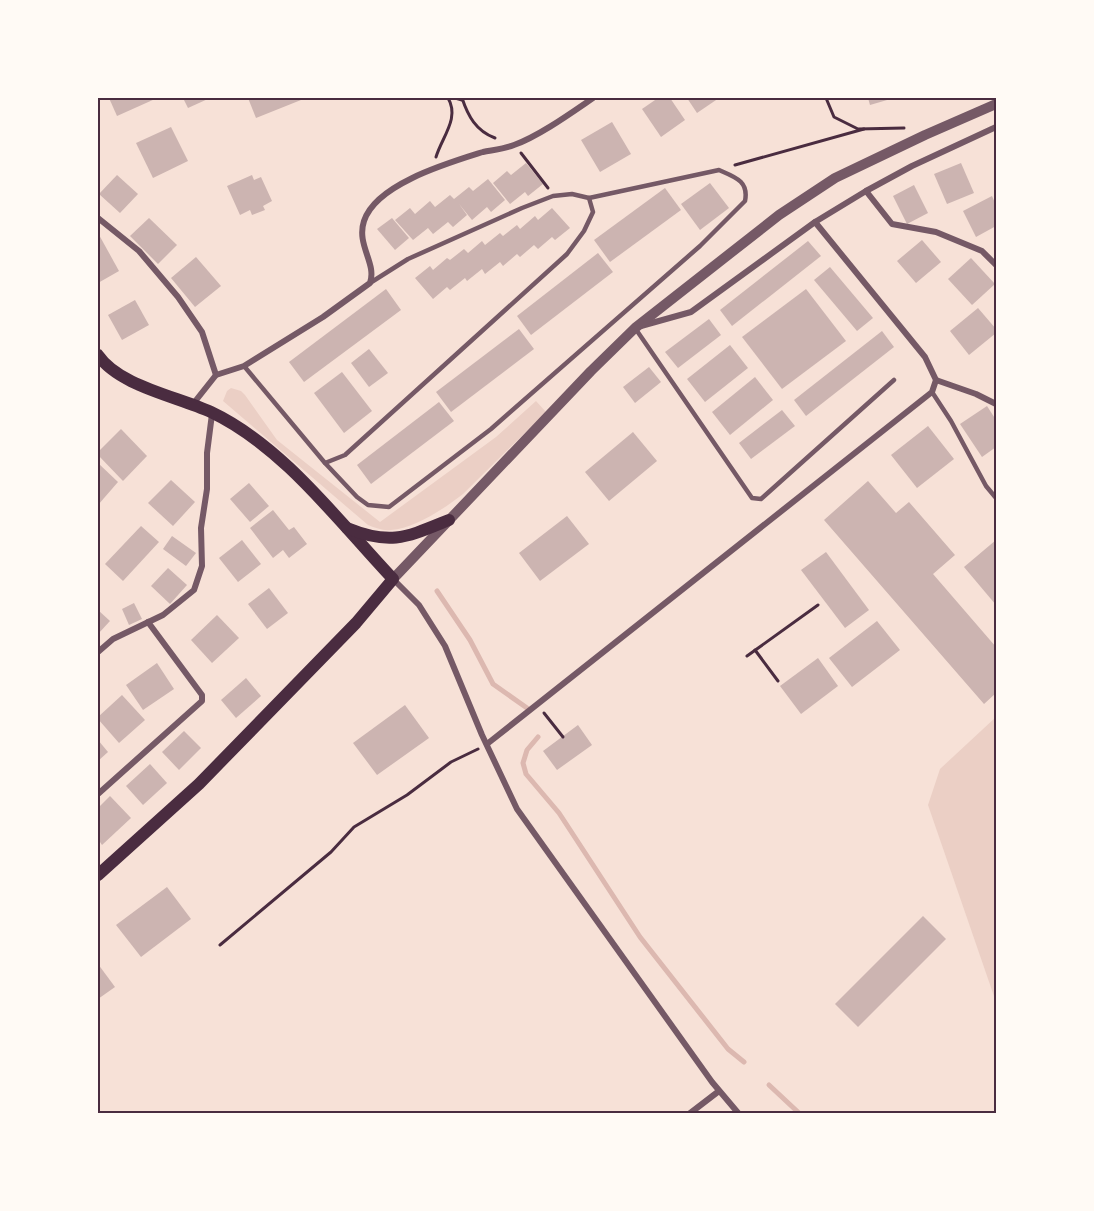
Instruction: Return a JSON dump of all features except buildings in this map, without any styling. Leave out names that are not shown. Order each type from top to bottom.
[{"type":"main road","points":[[98,875],[199,784],[356,622],[393,579],[276,457],[235,425],[193,404],[128,380],[100,364]]},
{"type":"main road","points":[[344,526],[364,535],[384,539],[402,537],[449,520]]},
{"type":"street","points":[[193,404],[216,375],[244,366],[323,317],[370,283],[373,276],[363,246],[362,231],[368,212],[383,194],[403,182],[432,170],[482,153],[515,145],[593,98]]},
{"type":"street","points":[[739,1113],[719,1091],[517,809],[445,646],[419,605],[393,579],[591,371],[635,328],[779,215],[836,178],[996,104]]},
{"type":"street","points":[[635,328],[691,312],[815,222],[866,191],[912,166],[996,127]]},
{"type":"street","points":[[866,191],[892,224],[936,232],[982,251],[996,265]]},
{"type":"street","points":[[98,218],[139,251],[178,297],[202,332],[216,375]]},
{"type":"street","points":[[487,744],[932,392],[936,380],[925,357],[815,222]]},
{"type":"street","points":[[936,380],[976,394],[996,404]]},
{"type":"street","points":[[98,652],[113,639],[163,615],[194,590],[202,566],[201,528],[207,489],[207,453],[213,413]]},
{"type":"street","points":[[98,794],[202,701],[202,695],[148,622]]},
{"type":"street","points":[[689,1113],[719,1091]]},
{"type":"lane","points":[[244,366],[325,463],[357,497],[369,505],[389,507],[491,429],[691,254],[745,201],[744,184],[738,178],[719,170],[589,198],[572,194],[553,196],[408,259],[370,283]]},
{"type":"lane","points":[[325,463],[345,455],[567,254],[584,231],[593,212],[589,198]]},
{"type":"lane","points":[[635,328],[752,498],[761,499],[894,380]]},
{"type":"lane","points":[[932,392],[951,421],[986,486],[996,498]]},
{"type":"path","points":[[432,170],[440,145],[453,118],[452,105],[448,98]]},
{"type":"path","points":[[452,105],[455,98],[462,99],[479,130],[515,145]]},
{"type":"path","points":[[826,98],[834,117],[858,129],[910,129],[925,135]]},
{"type":"path","points":[[719,170],[864,129]]},
{"type":"path","points":[[530,165],[553,196]]},
{"type":"path","points":[[747,656],[818,605]]},
{"type":"path","points":[[755,650],[778,681]]},
{"type":"path","points":[[538,704],[563,736]]},
{"type":"path","points":[[220,945],[330,852],[354,827],[407,795],[451,762],[487,744]]},
{"type":"shaded area","points":[[231,388],[245,395],[277,440],[380,522],[496,437],[536,401],[546,412],[456,500],[419,522],[400,529],[385,530],[368,525],[223,401],[227,391]]},
{"type":"shaded area","points":[[996,717],[996,1002],[928,805],[940,769]]},
{"type":"waterway","points":[[437,591],[470,640],[493,684],[527,708]]},
{"type":"waterway","points":[[538,737],[527,750],[523,763],[526,774],[559,813],[640,937],[728,1049],[744,1062]]},
{"type":"waterway","points":[[769,1085],[800,1114]]}]
